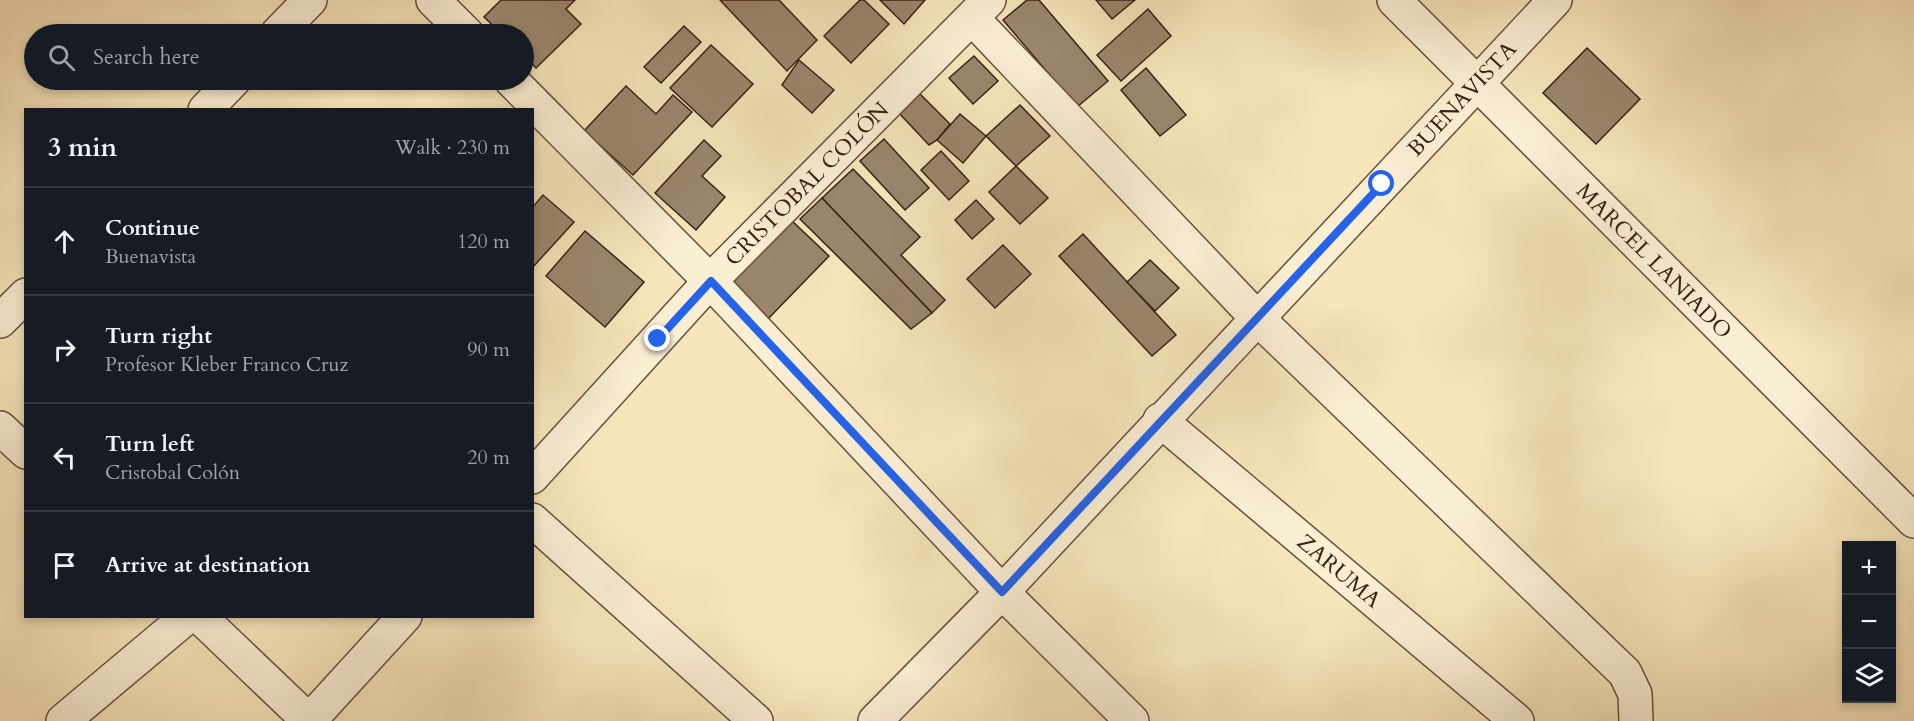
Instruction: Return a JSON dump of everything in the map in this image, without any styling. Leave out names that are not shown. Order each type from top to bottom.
[{"type":"street","points":[[287,24],[310,0]]},
{"type":"street","points":[[433,0],[457,24]]},
{"type":"street","name":"MARCEL LANIADO","points":[[1394,0],[1914,521]]},
{"type":"street","name":"BUENAVISTA","points":[[875,721],[1002,592],[1160,420],[1555,0]]},
{"type":"street","points":[[981,9],[1257,318],[1625,673],[1635,694],[1636,721]]},
{"type":"street","name":"CRISTOBAL COLÓN","points":[[534,475],[711,281],[981,9]]},
{"type":"street","points":[[207,108],[224,90]]},
{"type":"street","points":[[521,90],[711,281],[1002,592],[1132,721]]},
{"type":"street","points":[[0,321],[24,297]]},
{"type":"street","name":"ZARUMA","points":[[1160,420],[1517,721]]},
{"type":"street","points":[[0,428],[24,450]]},
{"type":"street","points":[[534,522],[756,721]]},
{"type":"street","points":[[63,721],[186,618]]},
{"type":"street","points":[[201,618],[309,721],[403,618]]},
{"type":"building","points":[[501,0],[575,0],[566,9],[581,24],[536,68],[534,66],[534,24],[491,24],[484,17]]},
{"type":"building","points":[[720,0],[779,0],[817,40],[787,71]]},
{"type":"building","points":[[860,0],[864,0],[889,24],[851,63],[824,36]]},
{"type":"building","points":[[880,0],[925,0],[904,24]]},
{"type":"building","points":[[1027,0],[1039,0],[1108,81],[1077,107],[1003,20]]},
{"type":"building","points":[[1096,0],[1135,0],[1112,19]]},
{"type":"building","points":[[1148,9],[1171,36],[1121,81],[1097,55]]},
{"type":"building","points":[[684,26],[701,42],[661,83],[644,67]]},
{"type":"building","points":[[711,45],[753,84],[712,127],[670,88]]},
{"type":"building","points":[[1587,48],[1640,99],[1596,144],[1543,93]]},
{"type":"building","points":[[974,56],[998,81],[973,104],[949,78]]},
{"type":"building","points":[[799,60],[834,90],[812,113],[782,85]]},
{"type":"building","points":[[1146,68],[1186,115],[1160,136],[1121,90]]},
{"type":"building","points":[[626,86],[656,114],[673,95],[692,112],[633,175],[584,131]]},
{"type":"building","points":[[919,93],[950,124],[937,140],[929,145],[898,112]]},
{"type":"building","points":[[1020,105],[1050,136],[1016,166],[986,136]]},
{"type":"building","points":[[960,114],[986,136],[963,163],[937,140]]},
{"type":"building","points":[[884,139],[929,188],[905,210],[860,161]]},
{"type":"building","points":[[704,140],[721,156],[702,176],[725,197],[696,230],[655,193]]},
{"type":"building","points":[[941,151],[969,181],[949,200],[921,170]]},
{"type":"building","points":[[1016,166],[1048,198],[1020,224],[989,192]]},
{"type":"building","points":[[853,169],[920,237],[901,255],[945,300],[932,313],[822,198]]},
{"type":"building","points":[[543,195],[574,222],[534,266],[534,206]]},
{"type":"building","points":[[822,198],[932,313],[911,329],[800,219]]},
{"type":"building","points":[[976,200],[994,219],[972,239],[955,220]]},
{"type":"building","points":[[790,219],[829,256],[767,320],[729,282]]},
{"type":"building","points":[[585,231],[644,282],[605,327],[546,276]]},
{"type":"building","points":[[1083,234],[1176,335],[1152,356],[1059,256]]},
{"type":"building","points":[[1003,245],[1031,274],[995,308],[967,279]]},
{"type":"building","points":[[1150,260],[1179,288],[1155,311],[1127,282]]},
{"type":"route","points":[[658,339],[711,281],[1002,592],[1382,184]]}]
